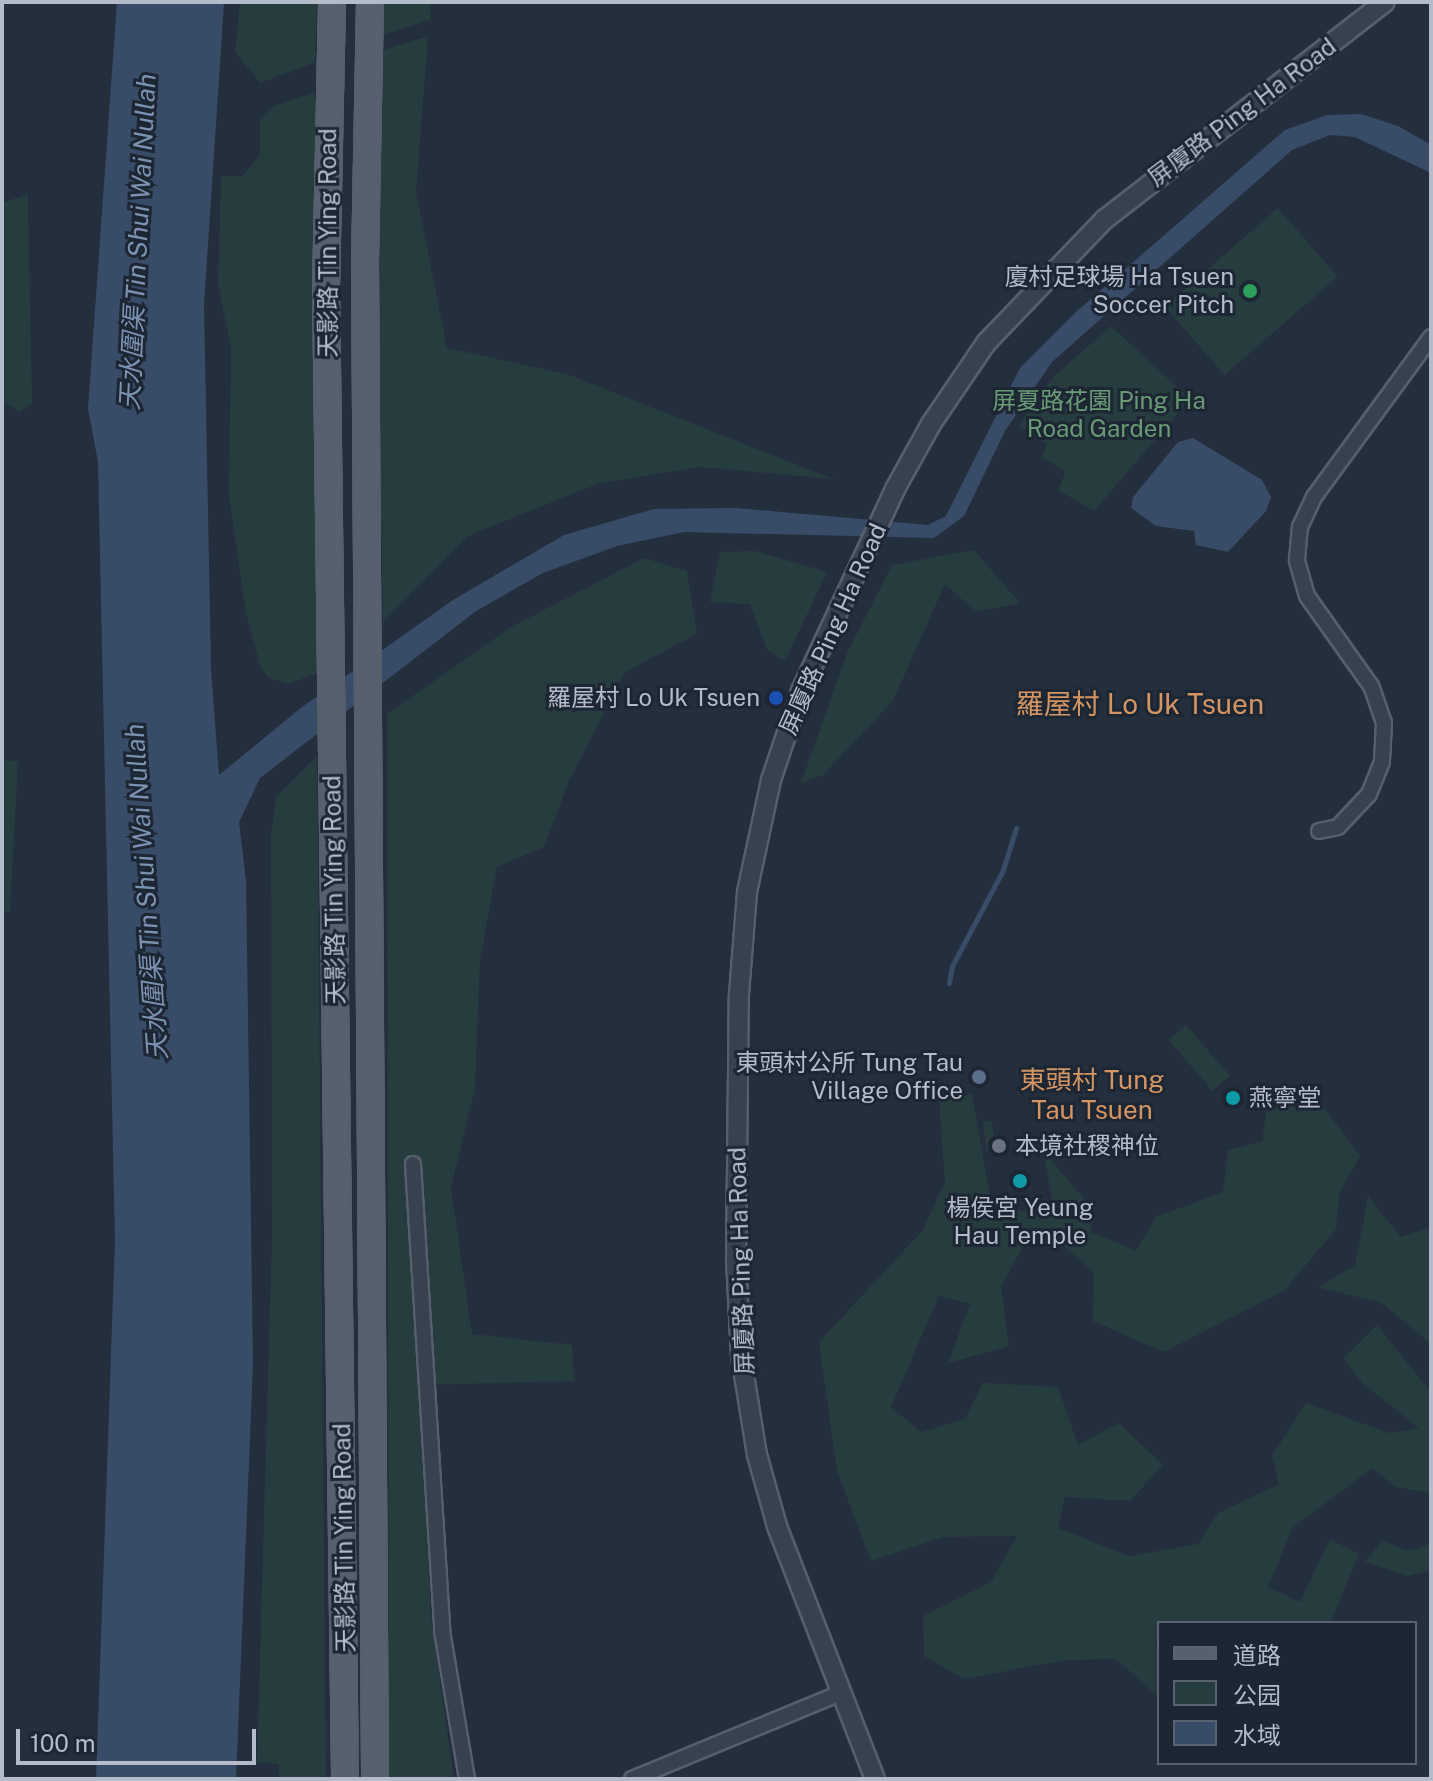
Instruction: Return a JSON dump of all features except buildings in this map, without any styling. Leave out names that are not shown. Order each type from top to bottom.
[{"type":"main road","name":"天影路 Tin Ying Road","points":[[332,2],[326,269],[345,1779]]},
{"type":"main road","name":"天影路 Tin Ying Road","points":[[370,2],[365,265],[371,727],[375,1779]]},
{"type":"street","name":"屏廈路 Ping Ha Road","points":[[875,1779],[777,1526],[746,1392],[736,1261],[739,994],[747,892],[771,780],[801,691],[871,540],[951,392],[1035,287],[1127,201],[1385,2]]},
{"type":"street","points":[[1319,831],[1338,827],[1369,794],[1382,761],[1384,723],[1371,686],[1307,596],[1297,560],[1300,527],[1314,497],[1431,337]]},
{"type":"street","points":[[413,1164],[442,1631],[467,1779]]},
{"type":"street","points":[[632,1779],[841,1693]]},
{"type":"green space","points":[[240,2],[317,2],[315,62],[260,83],[235,51]]},
{"type":"green space","points":[[381,2],[431,2],[430,20],[379,36]]},
{"type":"green space","points":[[428,36],[416,192],[447,348],[567,374],[833,479],[701,467],[600,483],[468,536],[383,622],[375,217],[380,51]]},
{"type":"green space","points":[[315,92],[319,673],[287,684],[268,677],[260,666],[245,608],[229,495],[231,346],[218,285],[221,176],[242,176],[260,155],[260,119],[274,106]]},
{"type":"green space","points":[[28,194],[32,403],[19,412],[2,400],[2,203]]},
{"type":"green space","name":"廈村足球場 Ha Tsuen Soccer Pitch","points":[[1278,208],[1338,277],[1224,375],[1165,306]]},
{"type":"green space","name":"屏夏路花園 Ping Ha Road Garden","points":[[1111,326],[1190,399],[1094,511],[1058,490],[1066,471],[1042,458],[1047,444],[1019,426],[1053,377]]},
{"type":"green space","points":[[974,550],[1020,603],[976,612],[945,584],[893,701],[823,775],[801,783],[847,653],[892,565]]},
{"type":"green space","points":[[755,551],[827,572],[785,661],[767,650],[750,604],[710,602],[720,552]]},
{"type":"green space","points":[[644,558],[687,571],[697,634],[625,672],[569,781],[544,847],[497,867],[480,960],[475,1089],[451,1187],[472,1334],[572,1345],[574,1381],[420,1385],[431,1618],[454,1779],[389,1779],[387,714],[511,627]]},
{"type":"green space","points":[[317,756],[326,1779],[279,1779],[279,1764],[257,1762],[272,1236],[271,833],[276,797]]},
{"type":"green space","points":[[2,760],[18,761],[10,912],[2,911]]},
{"type":"green space","points":[[1186,1025],[1230,1076],[1213,1091],[1169,1040]]},
{"type":"green space","points":[[1284,1085],[1313,1093],[1360,1156],[1339,1194],[1336,1229],[1284,1291],[1164,1352],[1093,1321],[1094,1272],[1053,1237],[1026,1242],[1001,1286],[1009,1346],[948,1363],[970,1304],[939,1296],[891,1407],[921,1432],[965,1419],[983,1383],[1058,1387],[1078,1445],[1119,1423],[1163,1465],[1130,1501],[1065,1497],[1058,1528],[1129,1556],[1198,1544],[1218,1513],[1279,1484],[1272,1456],[1306,1403],[1389,1433],[1419,1428],[1362,1383],[1344,1358],[1377,1325],[1431,1392],[1431,1493],[1395,1487],[1373,1468],[1293,1527],[1268,1587],[1300,1602],[1330,1539],[1359,1554],[1331,1621],[1157,1621],[1157,1643],[1154,1644],[1157,1648],[1157,1695],[1116,1659],[1066,1660],[964,1679],[924,1656],[923,1616],[991,1582],[1017,1536],[943,1537],[871,1561],[837,1471],[819,1342],[922,1231],[945,1182],[939,1100],[972,1094],[992,1207],[1054,1214],[1044,1152],[1092,1208],[1091,1232],[1136,1251],[1156,1217],[1223,1192],[1228,1150],[1262,1141],[1269,1093]]},
{"type":"green space","points":[[992,1121],[995,1150],[986,1151],[983,1122]]},
{"type":"green space","points":[[1368,1196],[1401,1237],[1431,1227],[1431,1344],[1382,1303],[1317,1287],[1355,1266]]},
{"type":"green space","points":[[1382,1541],[1410,1551],[1431,1543],[1431,1570],[1408,1576],[1365,1562]]},
{"type":"water","name":"天水圍渠 Tin Shui Wai Nullah","points":[[117,2],[224,2],[204,305],[211,669],[219,775],[302,707],[453,600],[564,535],[654,509],[736,508],[928,525],[946,516],[1020,368],[1077,311],[1285,130],[1327,115],[1361,114],[1398,126],[1431,145],[1431,173],[1355,137],[1330,135],[1292,150],[1052,362],[1005,431],[964,516],[934,538],[684,532],[617,546],[543,573],[476,611],[260,778],[239,822],[246,880],[253,1364],[236,1779],[96,1779],[115,1242],[98,462],[88,409]]},
{"type":"water","points":[[1193,438],[1262,480],[1271,497],[1266,511],[1228,552],[1196,545],[1194,531],[1156,526],[1131,508],[1133,497],[1178,442]]},
{"type":"waterway","points":[[949,983],[952,966],[1003,870],[1016,828]]},
{"type":"place","name":"廈村足球場 Ha Tsuen Soccer Pitch","points":[[1250,291]]},
{"type":"place","name":"羅屋村 Lo Uk Tsuen","points":[[776,698]]},
{"type":"place","name":"東頭村公所 Tung Tau Village Office","points":[[979,1077]]},
{"type":"place","name":"燕寧堂","points":[[1233,1098]]},
{"type":"place","name":"本境社稷神位","points":[[999,1146]]},
{"type":"place","name":"楊侯宮 Yeung Hau Temple","points":[[1020,1181]]},
{"type":"district","name":"羅屋村 Lo Uk Tsuen","points":[[1140,704]]},
{"type":"district","name":"東頭村 Tung Tau Tsuen","points":[[1092,1095]]}]
